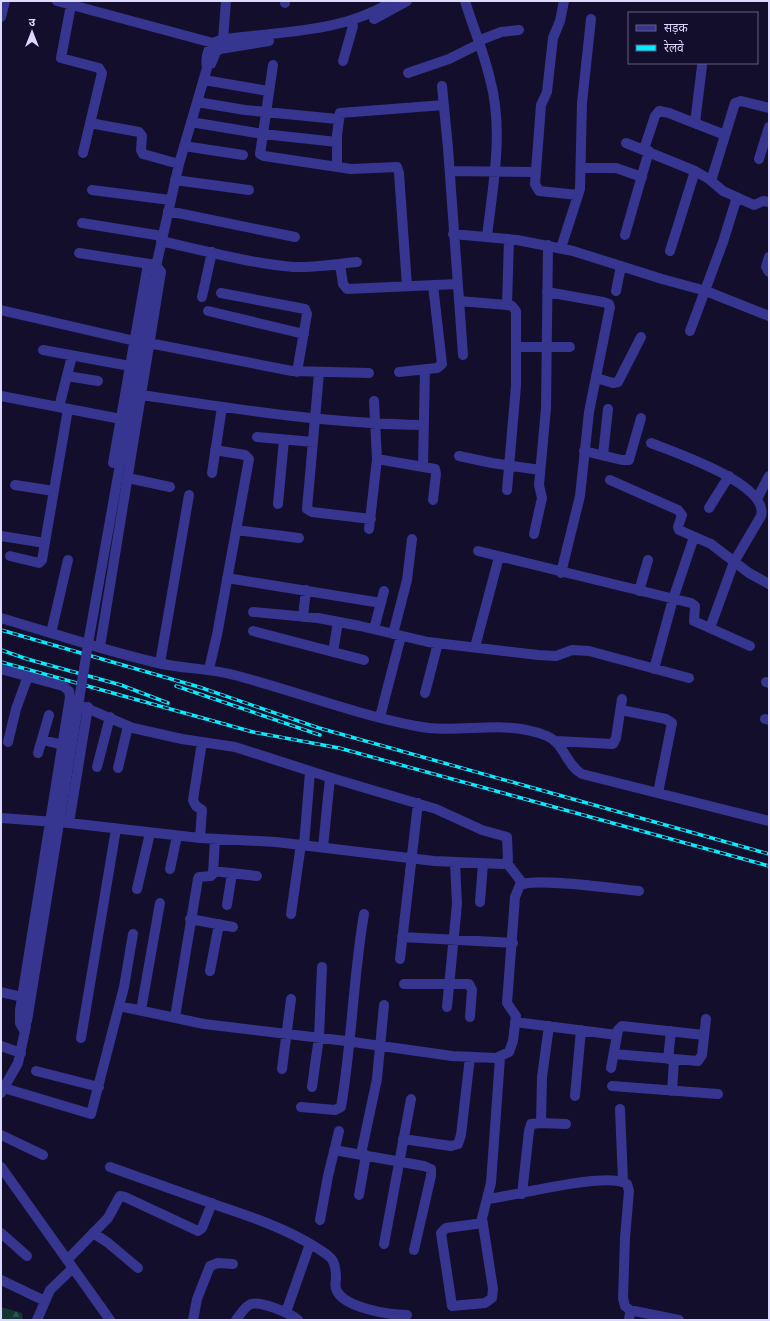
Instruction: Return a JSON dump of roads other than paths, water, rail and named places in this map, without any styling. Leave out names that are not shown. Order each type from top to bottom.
[{"type":"street","points":[[1,17],[5,1]]},
{"type":"street","points":[[57,1],[213,43],[223,44],[315,35],[353,26],[385,14],[406,1]]},
{"type":"street","points":[[207,68],[211,64],[216,52],[223,44],[226,1]]},
{"type":"street","points":[[223,44],[326,27],[366,15],[393,1]]},
{"type":"street","points":[[465,1],[491,79],[494,95],[497,132],[495,172],[487,236]]},
{"type":"street","points":[[564,1],[560,21],[553,38],[547,92],[541,106],[535,184],[539,191],[578,195]]},
{"type":"street","points":[[71,5],[61,58],[99,68],[102,71],[83,154]]},
{"type":"street","points":[[562,248],[578,195],[582,168],[582,103],[591,19]]},
{"type":"street","points":[[343,61],[353,26]]},
{"type":"street","points":[[408,72],[449,59],[478,42],[501,32],[519,30]]},
{"type":"street","points":[[113,463],[130,366],[152,265],[162,238],[179,164],[204,80],[207,68],[206,61],[213,43]]},
{"type":"street","points":[[273,65],[260,151],[262,156],[351,169],[397,167],[399,173],[407,286]]},
{"type":"street","points":[[695,123],[702,66]]},
{"type":"street","points":[[204,80],[268,91]]},
{"type":"street","points":[[442,86],[450,171],[453,234],[463,355]]},
{"type":"street","points":[[711,181],[737,101],[769,108]]},
{"type":"street","points":[[198,102],[266,112],[337,119]]},
{"type":"street","points":[[337,167],[337,119],[343,112],[394,110],[444,105]]},
{"type":"street","points":[[625,235],[642,177],[655,116],[659,111],[725,135]]},
{"type":"street","points":[[191,122],[263,134],[337,142]]},
{"type":"street","points":[[90,123],[139,132],[142,136],[141,150],[143,154],[179,164]]},
{"type":"street","points":[[759,159],[769,127]]},
{"type":"street","points":[[626,143],[647,150],[695,171],[711,181],[718,188],[754,205],[763,201],[769,202]]},
{"type":"street","points":[[184,146],[243,154]]},
{"type":"street","points":[[582,168],[616,168],[642,177]]},
{"type":"street","points":[[450,171],[536,172]]},
{"type":"street","points":[[670,251],[695,171]]},
{"type":"street","points":[[175,180],[249,190]]},
{"type":"street","points":[[92,190],[170,200]]},
{"type":"street","points":[[690,331],[706,291],[737,197]]},
{"type":"street","points":[[168,211],[295,237]]},
{"type":"street","points":[[82,223],[162,238],[212,252],[295,267],[358,262]]},
{"type":"street","points":[[453,234],[487,236],[562,248],[706,291],[769,316]]},
{"type":"street","points":[[507,305],[510,239]]},
{"type":"street","points":[[534,534],[542,498],[539,485],[546,408],[548,245]]},
{"type":"street","points":[[202,297],[212,252]]},
{"type":"street","points":[[79,253],[152,265],[159,268],[161,276],[100,647]]},
{"type":"street","points":[[769,257],[766,267],[769,272]]},
{"type":"street","points":[[340,264],[343,284],[347,289],[457,284]]},
{"type":"street","points":[[133,934],[119,1006],[91,1114],[2,1090],[21,1053],[27,1021],[88,638],[125,441],[153,280],[152,265]]},
{"type":"street","points":[[616,291],[622,266]]},
{"type":"street","points":[[399,372],[437,368],[442,364],[433,285]]},
{"type":"street","points":[[547,292],[609,304],[609,318],[596,378],[584,451],[580,496],[561,573]]},
{"type":"street","points":[[221,294],[305,309],[307,314],[297,372]]},
{"type":"street","points":[[459,300],[507,305],[512,306],[516,311],[516,386],[507,490]]},
{"type":"street","points":[[1,310],[135,341]]},
{"type":"street","points":[[208,311],[304,334]]},
{"type":"street","points":[[596,378],[613,383],[618,382],[640,337]]},
{"type":"street","points":[[149,343],[297,372],[369,374]]},
{"type":"street","points":[[516,348],[570,347]]},
{"type":"street","points":[[43,350],[130,366]]},
{"type":"street","points":[[10,556],[36,563],[41,562],[54,491],[67,376],[72,356]]},
{"type":"street","points":[[423,466],[425,369]]},
{"type":"street","points":[[319,373],[307,509],[309,511],[370,524],[377,459],[374,401]]},
{"type":"street","points":[[67,376],[98,381]]},
{"type":"street","points":[[142,395],[315,420],[374,424],[424,425]]},
{"type":"street","points":[[1,396],[121,419]]},
{"type":"street","points":[[212,473],[222,407]]},
{"type":"street","points":[[603,455],[608,409]]},
{"type":"street","points":[[584,451],[622,460],[629,460],[641,418]]},
{"type":"street","points":[[257,437],[313,442]]},
{"type":"street","points":[[278,504],[284,440]]},
{"type":"street","points":[[651,443],[700,462],[729,476],[745,485],[763,504],[763,512],[734,562],[710,628]]},
{"type":"street","points":[[208,669],[217,635],[248,457],[245,455],[215,450]]},
{"type":"street","points":[[459,456],[540,470]]},
{"type":"street","points":[[377,459],[432,468],[436,471],[434,500]]},
{"type":"street","points":[[709,508],[729,476]]},
{"type":"street","points":[[758,497],[769,476]]},
{"type":"street","points":[[128,478],[170,487]]},
{"type":"street","points":[[610,480],[678,510],[682,515],[678,528],[711,544],[734,562],[769,584]]},
{"type":"street","points":[[15,485],[54,491]]},
{"type":"street","points":[[160,663],[189,495]]},
{"type":"street","points":[[236,530],[299,538]]},
{"type":"street","points":[[1,536],[44,543]]},
{"type":"street","points":[[654,669],[673,599],[694,537]]},
{"type":"street","points":[[380,717],[407,580],[412,539]]},
{"type":"street","points":[[478,551],[561,573],[694,604],[694,621],[750,646]]},
{"type":"street","points":[[475,647],[499,557]]},
{"type":"street","points":[[51,633],[68,560]]},
{"type":"street","points":[[639,591],[648,560]]},
{"type":"street","points":[[227,578],[381,603]]},
{"type":"street","points":[[303,616],[306,590]]},
{"type":"street","points":[[374,629],[384,591]]},
{"type":"street","points":[[252,612],[303,616],[438,643],[548,656],[556,656],[572,650],[590,651],[689,678]]},
{"type":"street","points":[[1,618],[160,663],[208,669],[424,728],[510,726],[546,735],[556,741],[572,766],[582,774],[769,821]]},
{"type":"street","points":[[332,652],[338,622]]},
{"type":"street","points":[[253,631],[364,660]]},
{"type":"street","points":[[426,693],[438,643]]},
{"type":"street","points":[[1,669],[67,688],[70,693],[70,701],[22,997],[20,1023],[25,1032]]},
{"type":"street","points":[[8,742],[16,709],[28,676]]},
{"type":"street","points":[[556,741],[613,744],[616,738],[622,699]]},
{"type":"street","points":[[70,701],[143,731],[235,747],[310,772],[418,803],[448,813],[482,830],[507,836],[507,863],[523,884]]},
{"type":"street","points":[[69,823],[88,708]]},
{"type":"street","points":[[621,710],[666,719],[672,723],[658,793]]},
{"type":"street","points":[[38,753],[49,715]]},
{"type":"street","points":[[97,767],[110,717]]},
{"type":"street","points":[[118,768],[128,726]]},
{"type":"street","points":[[43,740],[63,745]]},
{"type":"street","points":[[200,838],[202,810],[196,806],[193,800],[202,742]]},
{"type":"street","points":[[291,914],[302,845],[310,772]]},
{"type":"street","points":[[323,847],[330,778]]},
{"type":"street","points":[[400,959],[418,803]]},
{"type":"street","points":[[1,821],[69,823],[177,836],[323,847],[411,859],[455,863],[507,863]]},
{"type":"street","points":[[81,1038],[116,829]]},
{"type":"street","points":[[137,889],[150,833]]},
{"type":"street","points":[[170,870],[177,836]]},
{"type":"street","points":[[175,1018],[190,919],[199,877],[211,876],[213,871],[215,839]]},
{"type":"street","points":[[447,1007],[457,904],[455,863]]},
{"type":"street","points":[[480,902],[483,864]]},
{"type":"street","points":[[213,871],[256,876]]},
{"type":"street","points":[[227,905],[232,873]]},
{"type":"street","points":[[119,1006],[204,1024],[319,1037],[470,1058],[500,1058],[512,1048],[515,1022],[515,1013],[507,1003],[515,896],[518,888],[523,884],[552,883],[639,891]]},
{"type":"street","points":[[141,1010],[160,903]]},
{"type":"street","points":[[301,1107],[335,1110],[341,1106],[350,1041],[355,966],[364,914]]},
{"type":"street","points":[[190,919],[233,927]]},
{"type":"street","points":[[210,971],[219,924]]},
{"type":"street","points":[[402,937],[512,943]]},
{"type":"street","points":[[312,1087],[319,1037],[322,967]]},
{"type":"street","points":[[404,984],[466,984],[472,986],[470,1017]]},
{"type":"street","points":[[1,992],[22,997]]},
{"type":"street","points":[[282,1069],[291,999]]},
{"type":"street","points":[[359,1194],[363,1155],[375,1091],[384,1005]]},
{"type":"street","points":[[614,1054],[698,1061],[702,1055],[706,1019]]},
{"type":"street","points":[[515,1022],[617,1035]]},
{"type":"street","points":[[542,1123],[542,1077],[549,1026]]},
{"type":"street","points":[[611,1068],[618,1030],[622,1026],[704,1035]]},
{"type":"street","points":[[575,1096],[581,1030]]},
{"type":"street","points":[[671,1031],[672,1091]]},
{"type":"street","points":[[1,1046],[21,1053]]},
{"type":"street","points":[[403,1139],[451,1146],[458,1144],[461,1135],[470,1058]]},
{"type":"street","points":[[483,1223],[446,1228],[441,1233],[452,1306],[485,1303],[492,1298],[493,1289],[483,1223],[483,1212],[487,1199],[496,1133],[500,1058]]},
{"type":"street","points":[[36,1071],[99,1087]]},
{"type":"street","points":[[612,1086],[718,1094]]},
{"type":"street","points":[[384,1244],[411,1099]]},
{"type":"street","points":[[620,1109],[623,1181],[627,1184],[629,1191],[625,1238],[623,1298],[625,1306],[630,1316],[638,1311],[677,1320]]},
{"type":"street","points":[[522,1194],[530,1127],[534,1123],[566,1124]]},
{"type":"street","points":[[320,1220],[339,1131]]},
{"type":"street","points":[[1,1134],[43,1155]]},
{"type":"street","points":[[334,1150],[428,1167],[432,1172],[414,1250]]},
{"type":"street","points":[[1,1167],[108,1319]]},
{"type":"street","points":[[110,1167],[212,1203],[256,1220],[310,1244],[333,1260],[336,1271],[335,1285],[339,1294],[352,1302],[376,1312],[407,1315]]},
{"type":"street","points":[[487,1199],[522,1194],[565,1184],[623,1181]]},
{"type":"street","points":[[37,1320],[53,1286],[93,1233],[111,1213],[120,1196],[125,1196],[198,1231],[202,1228],[212,1203]]},
{"type":"street","points":[[1,1233],[27,1256]]},
{"type":"street","points":[[93,1233],[107,1242],[138,1268]]},
{"type":"street","points":[[286,1312],[310,1244]]},
{"type":"street","points":[[193,1320],[197,1299],[210,1266],[218,1263],[232,1264]]},
{"type":"street","points":[[1,1280],[45,1301]]},
{"type":"street","points":[[236,1320],[251,1304],[258,1304],[286,1312],[298,1320]]},
{"type":"railway","points":[[1,630],[199,687],[319,728],[769,854]]},
{"type":"railway","points":[[1,650],[27,659],[121,685],[168,703]]},
{"type":"railway","points":[[1,662],[253,732],[339,748],[769,866]]},
{"type":"railway","points":[[176,686],[320,735]]}]
